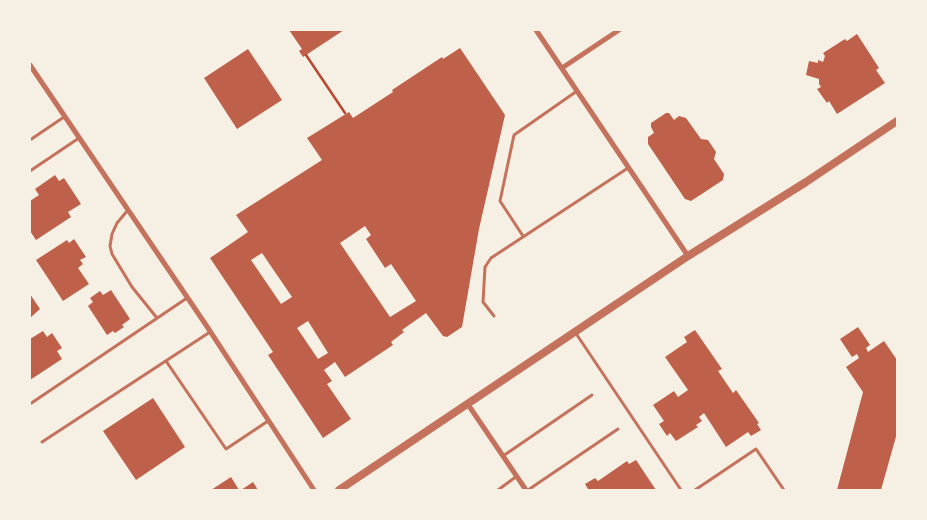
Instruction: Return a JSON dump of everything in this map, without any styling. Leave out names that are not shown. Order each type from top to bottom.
[{"type":"street","points":[[536,30],[688,256]]},
{"type":"street","points":[[562,68],[619,30]]},
{"type":"street","points":[[30,65],[314,490]]},
{"type":"street","points":[[339,490],[688,256],[806,182],[897,121]]},
{"type":"street","points":[[467,403],[527,490]]},
{"type":"lane","points":[[523,236],[500,201],[514,135],[577,91]]},
{"type":"lane","points":[[30,140],[64,117]]},
{"type":"lane","points":[[30,171],[79,138]]},
{"type":"lane","points":[[494,316],[483,302],[485,268],[491,258],[628,168]]},
{"type":"lane","points":[[128,210],[116,223],[110,246],[112,254],[132,287],[157,318]]},
{"type":"lane","points":[[30,404],[187,298]]},
{"type":"lane","points":[[42,442],[210,332]]},
{"type":"lane","points":[[575,332],[681,490]]},
{"type":"lane","points":[[166,361],[226,449],[268,421]]},
{"type":"lane","points":[[503,456],[592,395]]},
{"type":"lane","points":[[527,490],[618,430]]},
{"type":"lane","points":[[695,490],[756,449],[784,490]]},
{"type":"lane","points":[[498,490],[517,476]]},
{"type":"path","points":[[306,55],[345,113]]},
{"type":"building","points":[[289,30],[344,30],[303,57],[299,51],[302,49]]},
{"type":"building","points":[[857,34],[879,68],[876,70],[885,83],[837,114],[829,101],[827,103],[817,89],[821,87],[819,79],[806,75],[809,61],[818,63],[818,60],[823,62],[825,56],[823,53]]},
{"type":"building","points":[[460,48],[505,115],[479,229],[462,327],[447,337],[443,336],[426,313],[402,330],[404,332],[391,342],[393,345],[345,377],[335,362],[324,370],[332,381],[327,384],[351,419],[323,438],[268,355],[273,352],[210,258],[248,232],[236,215],[322,160],[307,138],[349,112],[353,118],[442,57],[443,59]],"holes":[[[365,226],[371,235],[366,239],[385,268],[391,264],[416,301],[390,317],[340,243]],[[262,253],[292,297],[281,304],[251,260]],[[308,321],[328,353],[318,359],[297,328]]]},
{"type":"building","points":[[248,49],[282,100],[237,129],[204,78]]},
{"type":"building","points":[[669,113],[674,120],[679,116],[686,118],[701,139],[708,140],[716,152],[714,159],[724,174],[723,180],[691,201],[685,199],[648,144],[648,137],[654,133],[651,123]]},
{"type":"building","points":[[55,175],[59,181],[64,178],[81,204],[68,212],[71,217],[36,240],[30,231],[30,201],[39,195],[35,189]]},
{"type":"building","points":[[74,239],[86,257],[80,260],[83,264],[78,268],[89,284],[63,301],[36,260],[67,240],[69,243]]},
{"type":"building","points":[[111,290],[130,319],[122,325],[124,327],[115,333],[113,331],[107,335],[88,306],[93,302],[90,298],[100,291],[103,295]]},
{"type":"building","points":[[30,294],[40,309],[30,318]]},
{"type":"building","points":[[858,327],[870,345],[866,348],[868,352],[884,341],[897,360],[897,433],[881,490],[837,490],[863,392],[846,367],[859,358],[857,354],[852,357],[840,339]]},
{"type":"building","points":[[695,330],[722,369],[718,371],[733,393],[736,390],[759,423],[757,424],[761,430],[751,436],[748,432],[726,447],[704,413],[699,417],[702,421],[696,425],[698,427],[676,441],[670,433],[667,436],[659,424],[664,421],[653,405],[674,391],[678,397],[688,390],[665,357],[687,342],[684,337]]},
{"type":"building","points":[[43,331],[47,337],[52,333],[62,348],[57,351],[62,359],[30,380],[30,339]]},
{"type":"building","points":[[153,398],[185,447],[136,480],[103,431]]},
{"type":"building","points":[[636,460],[656,490],[586,490],[588,489],[585,484],[595,478],[598,481],[627,461],[629,464]]},
{"type":"building","points":[[231,477],[239,490],[211,490]]},
{"type":"building","points":[[253,482],[258,490],[241,490]]}]
